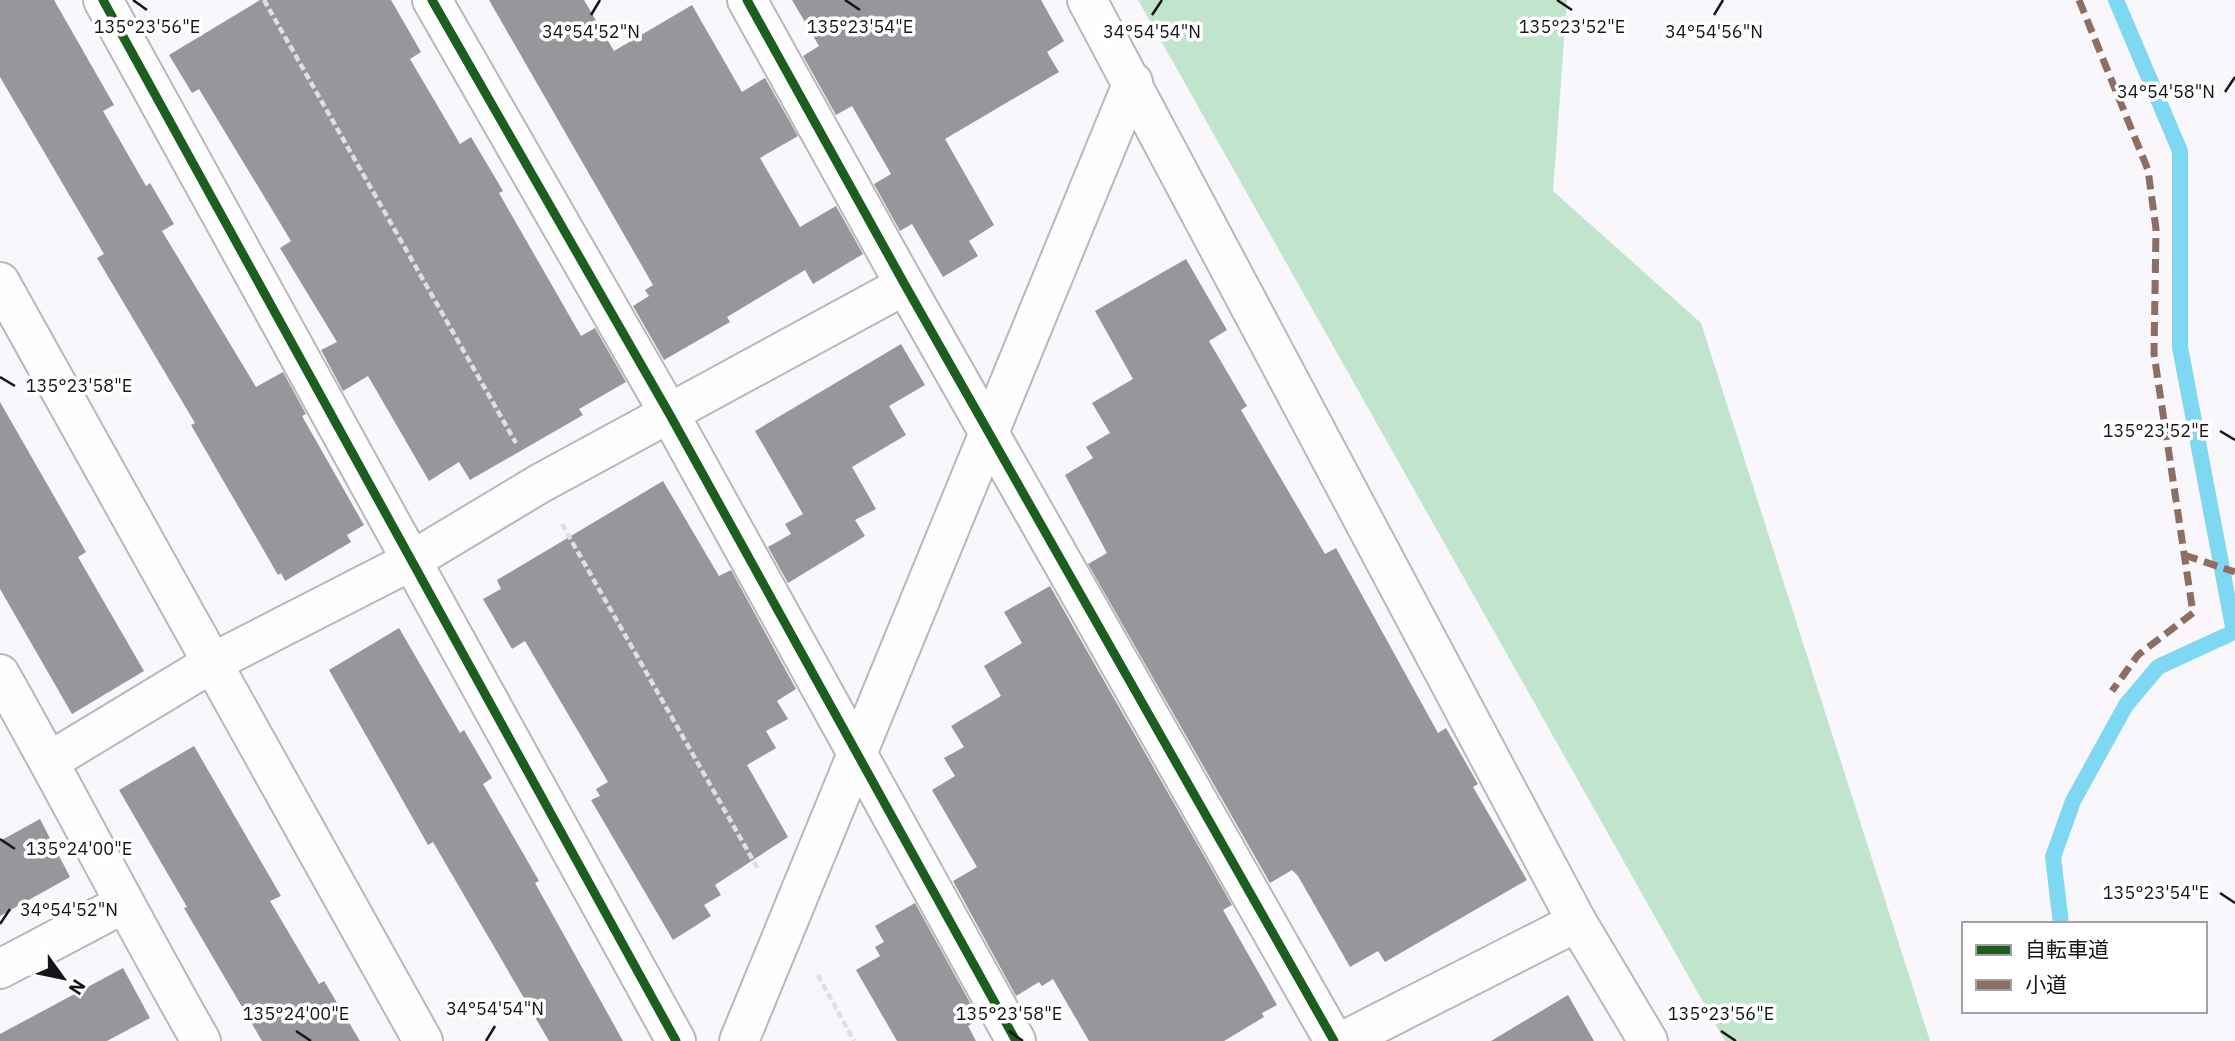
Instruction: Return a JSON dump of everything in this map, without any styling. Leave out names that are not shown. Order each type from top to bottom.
[{"type":"street","points":[[103,0],[676,1041]]},
{"type":"street","points":[[432,0],[670,415],[1016,1041]]},
{"type":"street","points":[[747,0],[905,285],[1334,1041]]},
{"type":"street","points":[[1087,0],[1133,82],[1577,922],[1648,1041]]},
{"type":"street","points":[[739,1041],[1133,82]]},
{"type":"street","points":[[0,282],[423,1041]]},
{"type":"street","points":[[50,761],[212,663],[411,561],[539,484],[905,285]]},
{"type":"street","points":[[0,674],[50,761],[123,904],[201,1041]]},
{"type":"street","points":[[0,969],[123,904]]},
{"type":"street","points":[[1343,1041],[1577,922]]},
{"type":"green space","points":[[1138,0],[1567,0],[1553,191],[1701,323],[1930,1041],[1725,1041]]},
{"type":"building","points":[[0,0],[54,0],[114,105],[103,111],[146,186],[150,183],[174,224],[162,231],[256,387],[283,372],[306,414],[302,416],[364,525],[347,535],[351,542],[285,581],[281,573],[278,575],[191,425],[195,423],[97,258],[104,254],[0,77]]},
{"type":"building","points":[[260,0],[391,0],[421,52],[410,59],[460,144],[471,137],[503,191],[499,193],[581,336],[595,328],[626,382],[579,409],[583,415],[470,480],[459,462],[429,481],[368,376],[343,391],[321,350],[337,342],[280,248],[291,241],[199,89],[192,93],[169,55]]},
{"type":"building","points":[[489,0],[584,0],[614,51],[692,5],[742,92],[765,78],[798,136],[760,158],[800,227],[836,206],[863,254],[813,284],[805,270],[727,317],[730,322],[664,360],[633,306],[649,296],[645,290],[653,285]]},
{"type":"building","points":[[792,0],[1041,0],[1064,41],[1047,52],[1059,72],[945,139],[994,225],[969,241],[978,256],[943,277],[912,224],[900,231],[874,184],[891,174],[852,106],[836,115],[803,56],[819,46]]},
{"type":"building","points":[[1186,259],[1227,330],[1209,341],[1247,406],[1241,410],[1325,554],[1336,548],[1438,733],[1446,728],[1478,784],[1473,787],[1527,880],[1385,962],[1378,951],[1350,967],[1298,876],[1292,870],[1270,883],[1088,564],[1107,553],[1065,475],[1093,458],[1086,447],[1110,433],[1092,403],[1133,379],[1095,311]]},
{"type":"building","points":[[901,344],[925,385],[889,406],[906,435],[852,467],[876,509],[855,520],[865,536],[788,583],[768,547],[791,534],[785,524],[803,514],[755,431]]},
{"type":"building","points":[[0,402],[86,552],[78,557],[144,671],[72,714],[0,589]]},
{"type":"building","points":[[663,481],[719,576],[731,570],[796,689],[777,701],[788,719],[766,731],[776,748],[747,765],[788,837],[715,885],[721,895],[704,905],[711,916],[673,940],[591,800],[600,796],[596,789],[608,782],[525,641],[512,649],[483,599],[501,589],[497,580]]},
{"type":"building","points":[[1050,586],[1232,905],[1223,910],[1277,1005],[1262,1013],[1264,1017],[1224,1041],[1089,1041],[1053,979],[1042,986],[1039,982],[1016,996],[953,881],[977,867],[932,790],[955,776],[944,758],[964,747],[951,726],[1001,696],[984,666],[1022,643],[1004,612]]},
{"type":"building","points":[[399,628],[460,733],[464,730],[492,778],[483,784],[539,881],[535,883],[623,1041],[549,1041],[433,842],[428,845],[329,670]]},
{"type":"building","points":[[194,746],[281,896],[270,901],[319,984],[324,981],[360,1041],[262,1041],[184,908],[187,907],[119,790]]},
{"type":"building","points":[[40,819],[70,877],[0,916],[0,841]]},
{"type":"building","points":[[915,903],[979,1019],[968,1026],[976,1041],[897,1041],[856,970],[880,956],[875,947],[884,942],[875,926]]},
{"type":"building","points":[[123,968],[150,1018],[107,1041],[0,1041],[0,1034]]},
{"type":"building","points":[[1568,995],[1594,1041],[1491,1041]]},
{"type":"waterway","points":[[2061,922],[2053,857],[2073,801],[2126,705],[2158,667],[2234,632],[2180,347],[2180,151],[2116,0]]},
{"type":"marked path","points":[[2079,0],[2148,170],[2156,229],[2154,354],[2193,613],[2138,655],[2112,691]]},
{"type":"marked path","points":[[2184,555],[2235,572]]},
{"type":"cycle path","points":[[103,0],[676,1041]]},
{"type":"cycle path","points":[[432,0],[670,415],[1016,1041]]},
{"type":"cycle path","points":[[747,0],[905,285],[1334,1041]]}]
